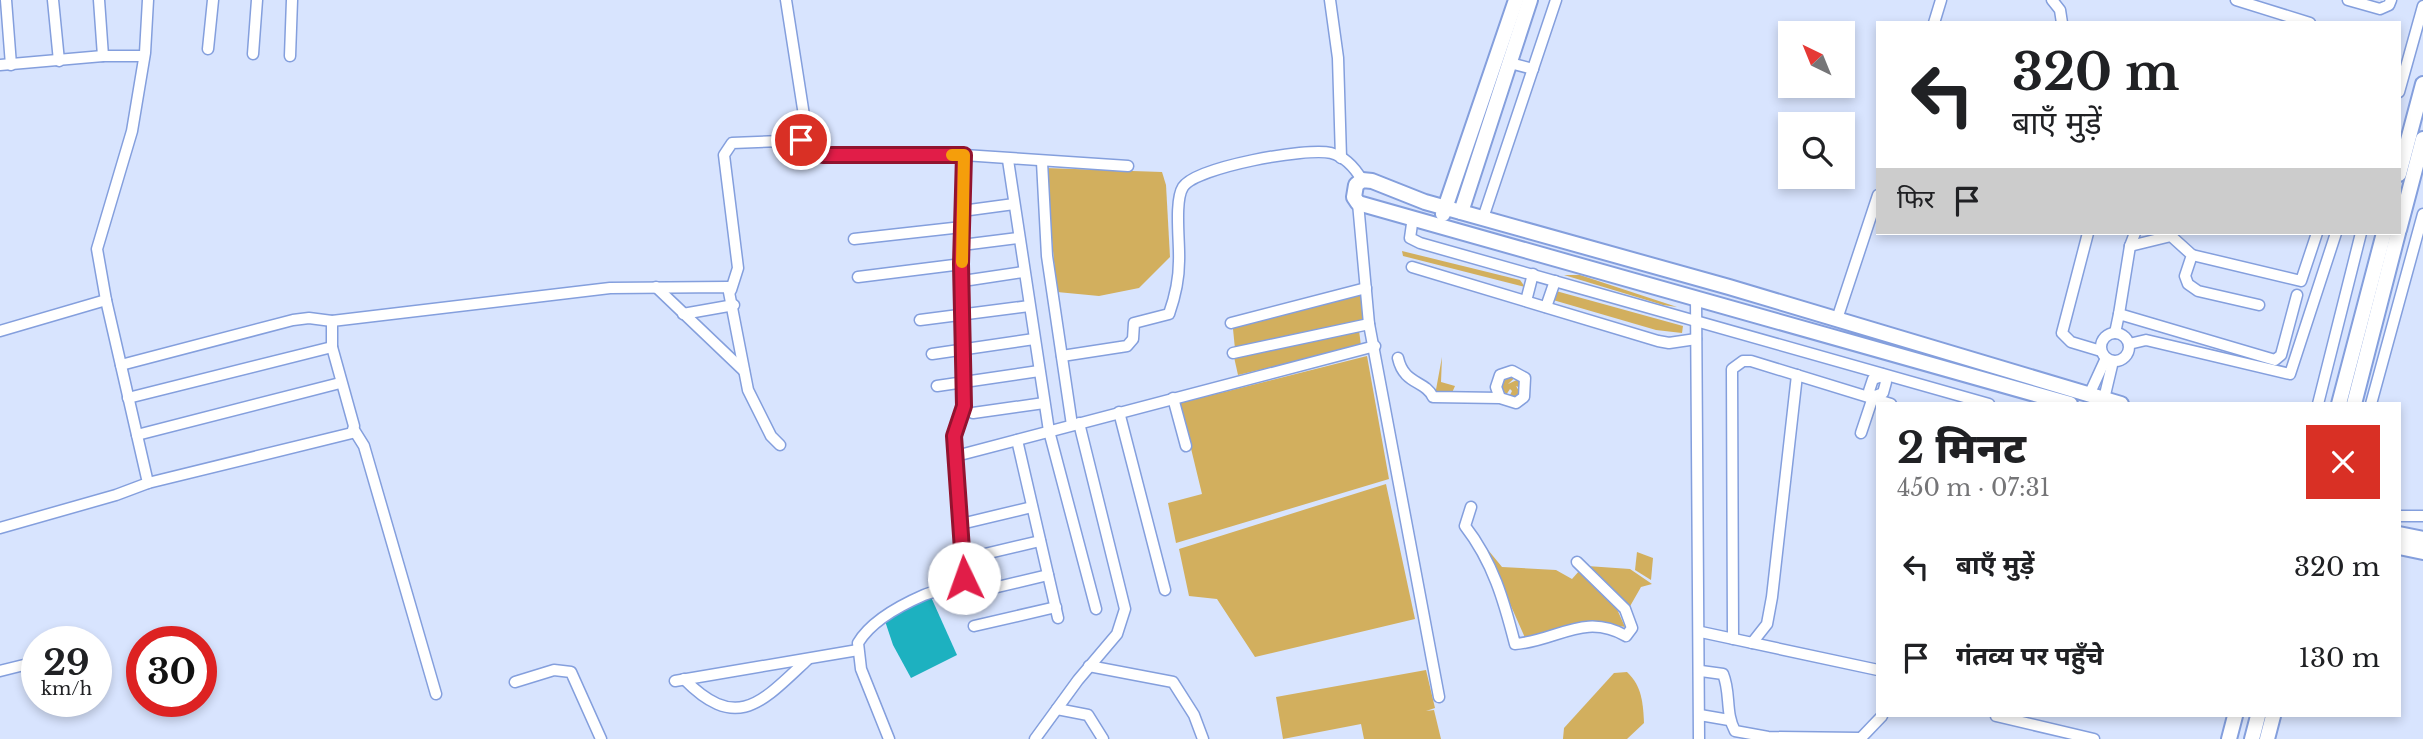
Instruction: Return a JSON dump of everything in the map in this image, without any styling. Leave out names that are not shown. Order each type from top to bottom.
[{"type":"street","points":[[6,0],[5,65],[103,56],[144,56]]},
{"type":"street","points":[[52,0],[59,61]]},
{"type":"street","points":[[99,0],[103,56]]},
{"type":"street","points":[[148,0],[144,56],[132,131],[97,249],[148,483]]},
{"type":"street","points":[[208,49],[213,0]]},
{"type":"street","points":[[253,54],[257,0]]},
{"type":"street","points":[[290,56],[292,0]]},
{"type":"street","points":[[786,0],[808,142],[812,150],[823,155],[964,155],[1128,166]]},
{"type":"street","points":[[1330,0],[1338,58],[1341,158]]},
{"type":"street","points":[[1440,224],[1516,0]]},
{"type":"street","points":[[1461,212],[1530,0]]},
{"type":"street","points":[[1483,218],[1556,0]]},
{"type":"street","points":[[1935,21],[1941,0]]},
{"type":"street","points":[[2052,0],[2060,10],[2062,21]]},
{"type":"street","points":[[2236,0],[2304,21]]},
{"type":"street","points":[[2348,0],[2380,9],[2389,5],[2391,0]]},
{"type":"street","points":[[2401,85],[2423,6]]},
{"type":"street","points":[[2270,21],[2272,11]]},
{"type":"street","points":[[1510,63],[1533,69]]},
{"type":"street","points":[[2401,166],[2423,84]]},
{"type":"street","points":[[2401,223],[2423,139]]},
{"type":"street","points":[[780,445],[771,436],[756,408],[744,372],[731,290],[738,268],[725,150],[738,141],[808,142]]},
{"type":"street","points":[[1062,356],[1127,346],[1133,339],[1134,323],[1169,314],[1179,264],[1180,193],[1191,179],[1294,153],[1332,153],[1354,166],[1362,180]]},
{"type":"street","points":[[889,739],[861,669],[858,650],[863,634],[876,622],[926,594],[960,584],[964,578],[954,436],[964,406],[961,264],[964,155]]},
{"type":"street","points":[[1008,160],[1049,431],[1096,609]]},
{"type":"street","points":[[1035,739],[1089,666],[1117,634],[1125,610],[1075,424],[1062,356],[1047,256],[1042,162]]},
{"type":"street","points":[[1439,697],[1369,324],[1358,203],[1354,197],[1356,185],[1362,180],[1372,181],[1445,208],[1837,319],[2115,402]]},
{"type":"street","points":[[1837,319],[1876,201]]},
{"type":"street","points":[[1358,203],[1696,296],[2063,402]]},
{"type":"street","points":[[962,211],[1014,204]]},
{"type":"street","points":[[2372,402],[2423,214]]},
{"type":"street","points":[[1413,217],[1409,234],[1412,240],[1696,324],[1982,402]]},
{"type":"street","points":[[854,239],[962,227]]},
{"type":"street","points":[[2087,235],[2062,333],[2071,342],[2107,357],[2125,356],[2129,344]]},
{"type":"street","points":[[2115,333],[2134,235]]},
{"type":"street","points":[[2130,246],[2167,235]]},
{"type":"street","points":[[2171,235],[2192,255],[2301,281],[2315,235]]},
{"type":"street","points":[[2129,344],[2146,340],[2290,374],[2335,235]]},
{"type":"street","points":[[2319,402],[2360,235]]},
{"type":"street","points":[[2340,402],[2383,235]]},
{"type":"street","points":[[2355,402],[2398,235]]},
{"type":"street","points":[[962,245],[1018,238]]},
{"type":"street","points":[[1526,301],[1547,255]]},
{"type":"street","points":[[2192,255],[2185,276],[2191,287],[2259,304]]},
{"type":"street","points":[[858,277],[961,264]]},
{"type":"street","points":[[1412,267],[1658,341],[1679,343],[1696,339]]},
{"type":"street","points":[[963,281],[1023,272]]},
{"type":"street","points":[[1546,307],[1555,281]]},
{"type":"street","points":[[121,365],[309,318],[332,321],[590,290],[725,286],[731,290]]},
{"type":"street","points":[[656,287],[744,372]]},
{"type":"street","points":[[1231,323],[1366,288]]},
{"type":"street","points":[[2119,314],[2276,360],[2281,355],[2297,295]]},
{"type":"street","points":[[1696,296],[1701,632],[1699,739]]},
{"type":"street","points":[[0,331],[106,300]]},
{"type":"street","points":[[683,314],[734,305]]},
{"type":"street","points":[[920,320],[1029,306]]},
{"type":"street","points":[[332,321],[332,346],[340,383],[354,430],[364,446],[436,694]]},
{"type":"street","points":[[1233,354],[1369,324]]},
{"type":"street","points":[[2104,399],[2107,357],[2103,338],[2115,333],[2124,336],[2129,344]]},
{"type":"street","points":[[932,354],[1034,339]]},
{"type":"street","points":[[128,398],[332,346]]},
{"type":"street","points":[[957,456],[1375,346]]},
{"type":"street","points":[[1919,361],[1925,346]]},
{"type":"street","points":[[2089,395],[2107,357]]},
{"type":"street","points":[[1398,358],[1404,375],[1430,391],[1433,397],[1500,398]]},
{"type":"street","points":[[1733,639],[1731,375],[1737,365],[1751,361],[1885,402]]},
{"type":"street","points":[[937,386],[1039,371]]},
{"type":"street","points":[[1752,643],[1768,624],[1797,375]]},
{"type":"street","points":[[1861,433],[1872,398],[1869,391],[1873,379],[1882,375]]},
{"type":"street","points":[[137,435],[340,383]]},
{"type":"street","points":[[1174,398],[1186,446]]},
{"type":"street","points":[[972,413],[1044,403]]},
{"type":"street","points":[[1119,412],[1165,590]]},
{"type":"street","points":[[0,528],[116,495],[148,483],[354,430]]},
{"type":"street","points":[[974,626],[1057,613],[1017,440]]},
{"type":"street","points":[[961,524],[1032,507]]},
{"type":"street","points":[[1471,507],[1465,526],[1488,562],[1515,645],[1531,643],[1572,628],[1608,626],[1626,636],[1632,628],[1625,609],[1577,562]]},
{"type":"street","points":[[2401,516],[2423,516]]},
{"type":"street","points":[[2401,534],[2423,540]]},
{"type":"street","points":[[972,557],[1040,541]]},
{"type":"street","points":[[2401,547],[2423,552]]},
{"type":"street","points":[[972,593],[1048,575]]},
{"type":"street","points":[[1701,632],[1876,670]]},
{"type":"street","points":[[808,659],[771,694],[747,707],[721,707],[703,698],[679,680],[858,650]]},
{"type":"street","points":[[0,671],[21,666]]},
{"type":"street","points":[[1089,666],[1172,682],[1194,715],[1203,739]]},
{"type":"street","points":[[514,682],[554,670],[571,672],[601,739]]},
{"type":"street","points":[[1701,671],[1723,674],[1728,686],[1729,720],[1735,731],[1768,737],[1860,738],[1881,717]]},
{"type":"street","points":[[1057,709],[1088,715],[1103,739]]},
{"type":"street","points":[[1700,715],[1729,720]]},
{"type":"street","points":[[2000,717],[2094,739]]},
{"type":"street","points":[[2229,739],[2235,717]]},
{"type":"street","points":[[2252,739],[2258,717]]},
{"type":"street","points":[[2267,739],[2273,717]]},
{"type":"shaded area","points":[[1045,168],[1162,172],[1166,185],[1170,257],[1139,288],[1099,296],[1057,292]]},
{"type":"shaded area","points":[[1402,251],[1520,280],[1525,287],[1403,256]]},
{"type":"shaded area","points":[[1564,275],[1580,275],[1677,307],[1663,305]]},
{"type":"shaded area","points":[[1556,291],[1683,326],[1682,333],[1656,330],[1553,300]]},
{"type":"shaded area","points":[[1362,295],[1366,320],[1235,349],[1233,329],[1239,324]]},
{"type":"shaded area","points":[[1359,330],[1361,346],[1238,375],[1234,357]]},
{"type":"shaded area","points":[[1367,356],[1389,479],[1176,543],[1168,503],[1202,494],[1180,403]]},
{"type":"shaded area","points":[[1442,357],[1441,382],[1455,386],[1451,395],[1435,395]]},
{"type":"shaded area","points":[[1519,374],[1508,384],[1521,378],[1525,390],[1516,386],[1522,396],[1507,401],[1512,391],[1510,389],[1504,398],[1498,393],[1500,377]]},
{"type":"shaded area","points":[[1386,484],[1415,619],[1255,657],[1217,599],[1189,596],[1179,549]]},
{"type":"shaded area","points":[[1484,545],[1502,567],[1556,570],[1572,579],[1580,570],[1616,607],[1625,627],[1603,623],[1571,626],[1526,640]]},
{"type":"shaded area","points":[[1637,552],[1653,558],[1651,580],[1635,570]]},
{"type":"shaded area","points":[[1587,566],[1630,569],[1652,584],[1641,587],[1629,608]]},
{"type":"shaded area","points":[[1426,670],[1435,708],[1426,711],[1434,710],[1441,739],[1364,739],[1361,724],[1283,739],[1276,697]]},
{"type":"shaded area","points":[[1627,672],[1639,689],[1644,723],[1627,739],[1563,739],[1564,728],[1614,673]]},
{"type":"water","points":[[931,597],[957,655],[911,678],[893,645],[885,621],[888,616]]},
{"type":"slow traffic","points":[[952,155],[964,155],[962,262]]},
{"type":"route","points":[[801,140],[806,140],[812,150],[823,155],[964,155],[961,264],[964,293],[964,406],[954,436],[964,578]]}]
